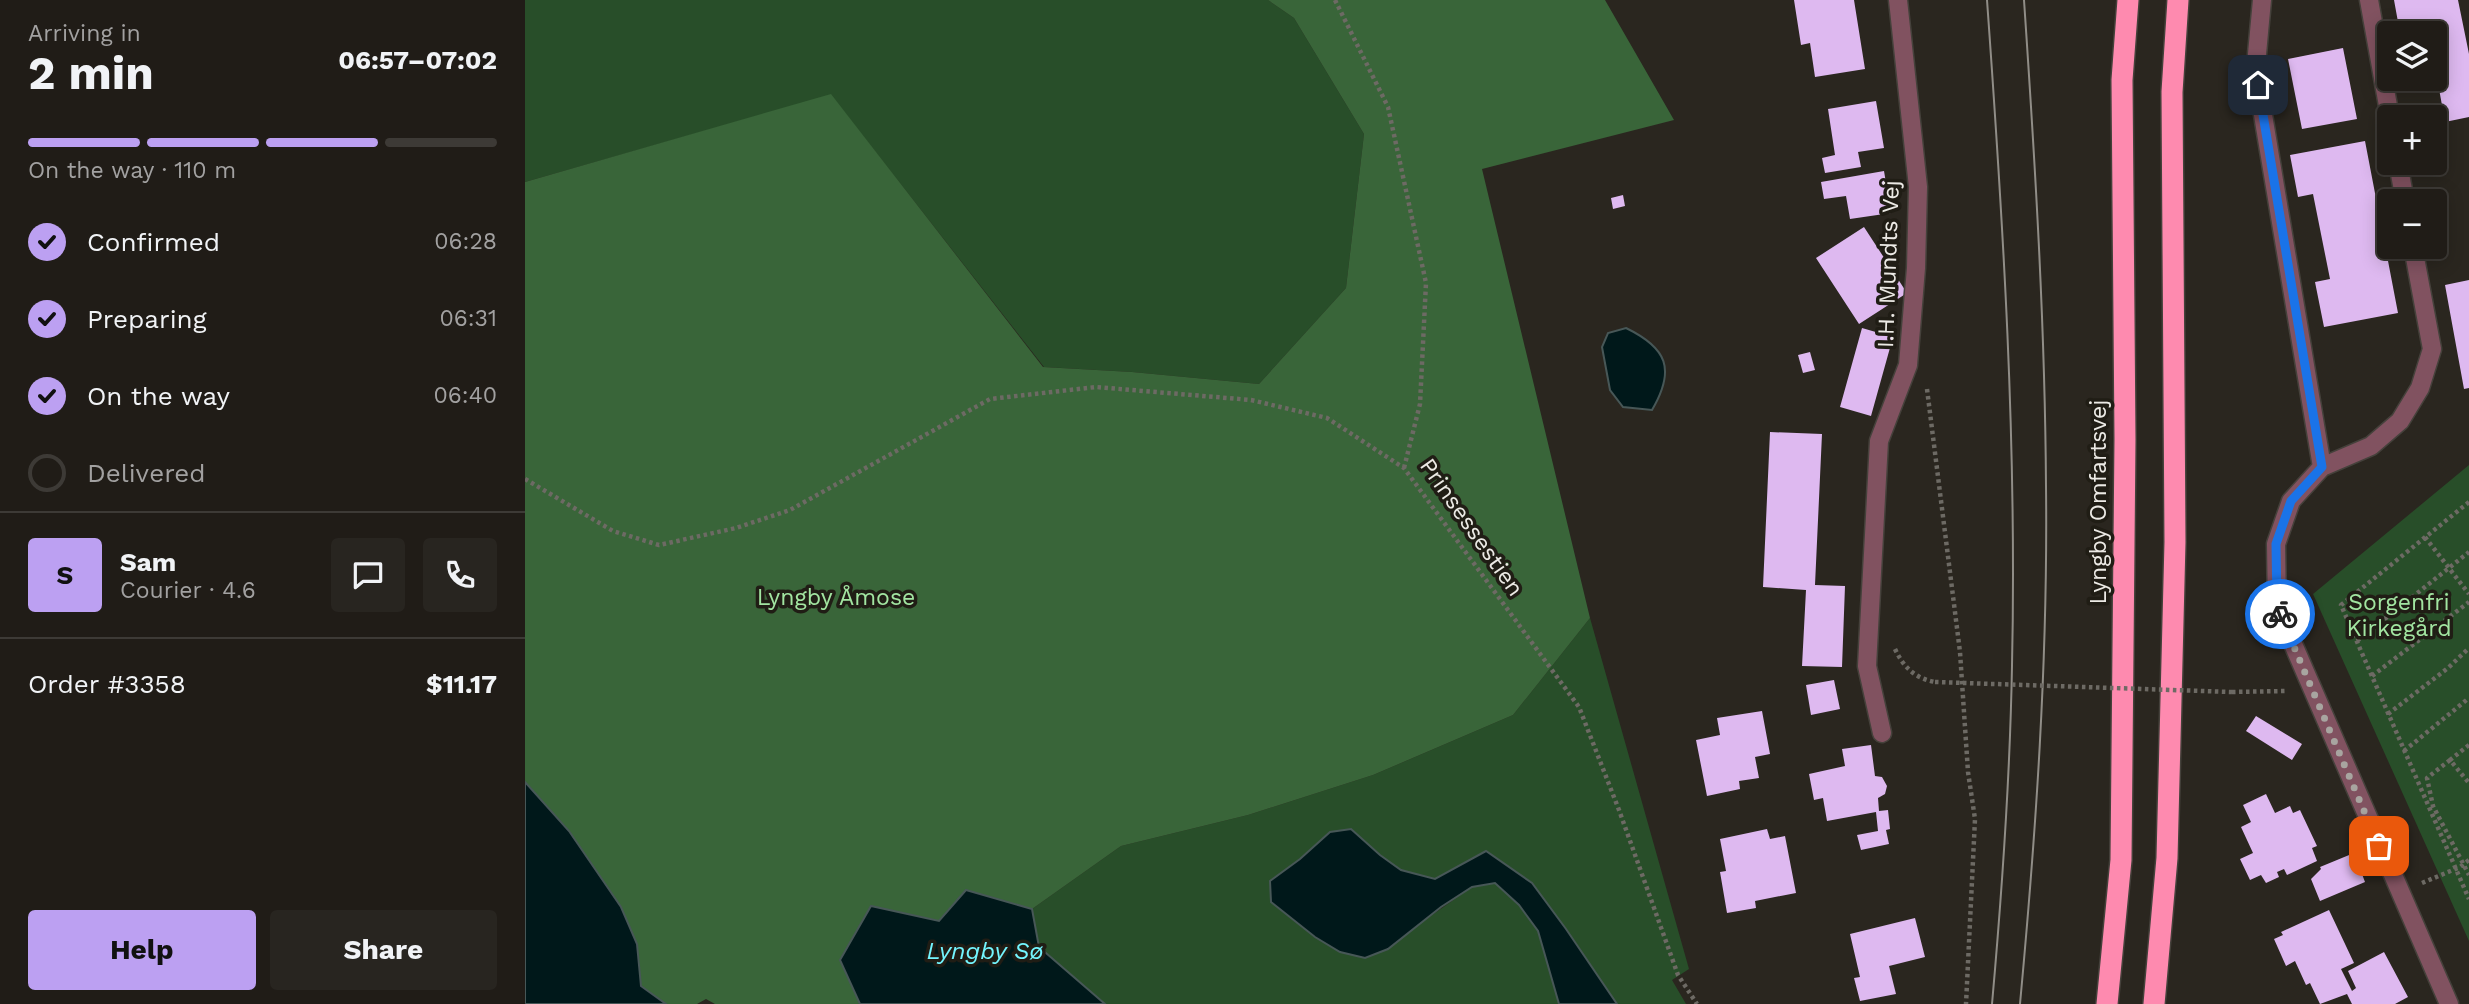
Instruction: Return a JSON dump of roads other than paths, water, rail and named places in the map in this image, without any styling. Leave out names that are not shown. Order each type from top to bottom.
[{"type":"highway","name":"Lyngby Omfartsvej","points":[[2107,1004],[2121,860],[2125,439],[2122,80],[2128,0]]},
{"type":"highway","points":[[2154,1004],[2168,858],[2175,542],[2172,92],[2178,0]]},
{"type":"street","name":"I.H. Mundts Vej","points":[[1882,733],[1867,666],[1879,441],[1908,365],[1916,268],[1918,187],[1898,0]]},
{"type":"street","points":[[2262,0],[2257,54],[2258,85],[2322,467]]},
{"type":"street","points":[[2369,0],[2388,105]]},
{"type":"street","points":[[2415,259],[2432,349],[2420,388],[2400,421],[2371,446],[2322,467],[2291,501],[2276,544],[2277,607],[2449,1004]]},
{"type":"water","points":[[1626,328],[1651,343],[1663,361],[1664,383],[1652,410],[1623,407],[1610,390],[1602,347],[1608,333]]},
{"type":"water","points":[[525,782],[569,831],[621,907],[637,944],[641,986],[666,1004],[525,1004]]},
{"type":"water","points":[[1351,829],[1401,870],[1435,879],[1486,851],[1532,883],[1617,1004],[1559,1004],[1538,931],[1519,905],[1495,883],[1472,887],[1441,907],[1388,949],[1365,958],[1340,952],[1315,937],[1271,902],[1270,881],[1330,832]]},
{"type":"water","name":"Lyngby Sø","points":[[966,890],[1032,909],[1039,947],[1105,1004],[860,1004],[840,960],[871,906],[939,921]]},
{"type":"tram line","points":[[1987,0],[2011,416],[2013,583],[2007,793],[1992,1004]]},
{"type":"tram line","points":[[2020,1004],[2040,745],[2046,551],[2041,304],[2024,0]]},
{"type":"park label","name":"Lyngby Åmose","points":[[836,597]]},
{"type":"park label","name":"Sorgenfri Kirkegård","points":[[2399,615]]}]
